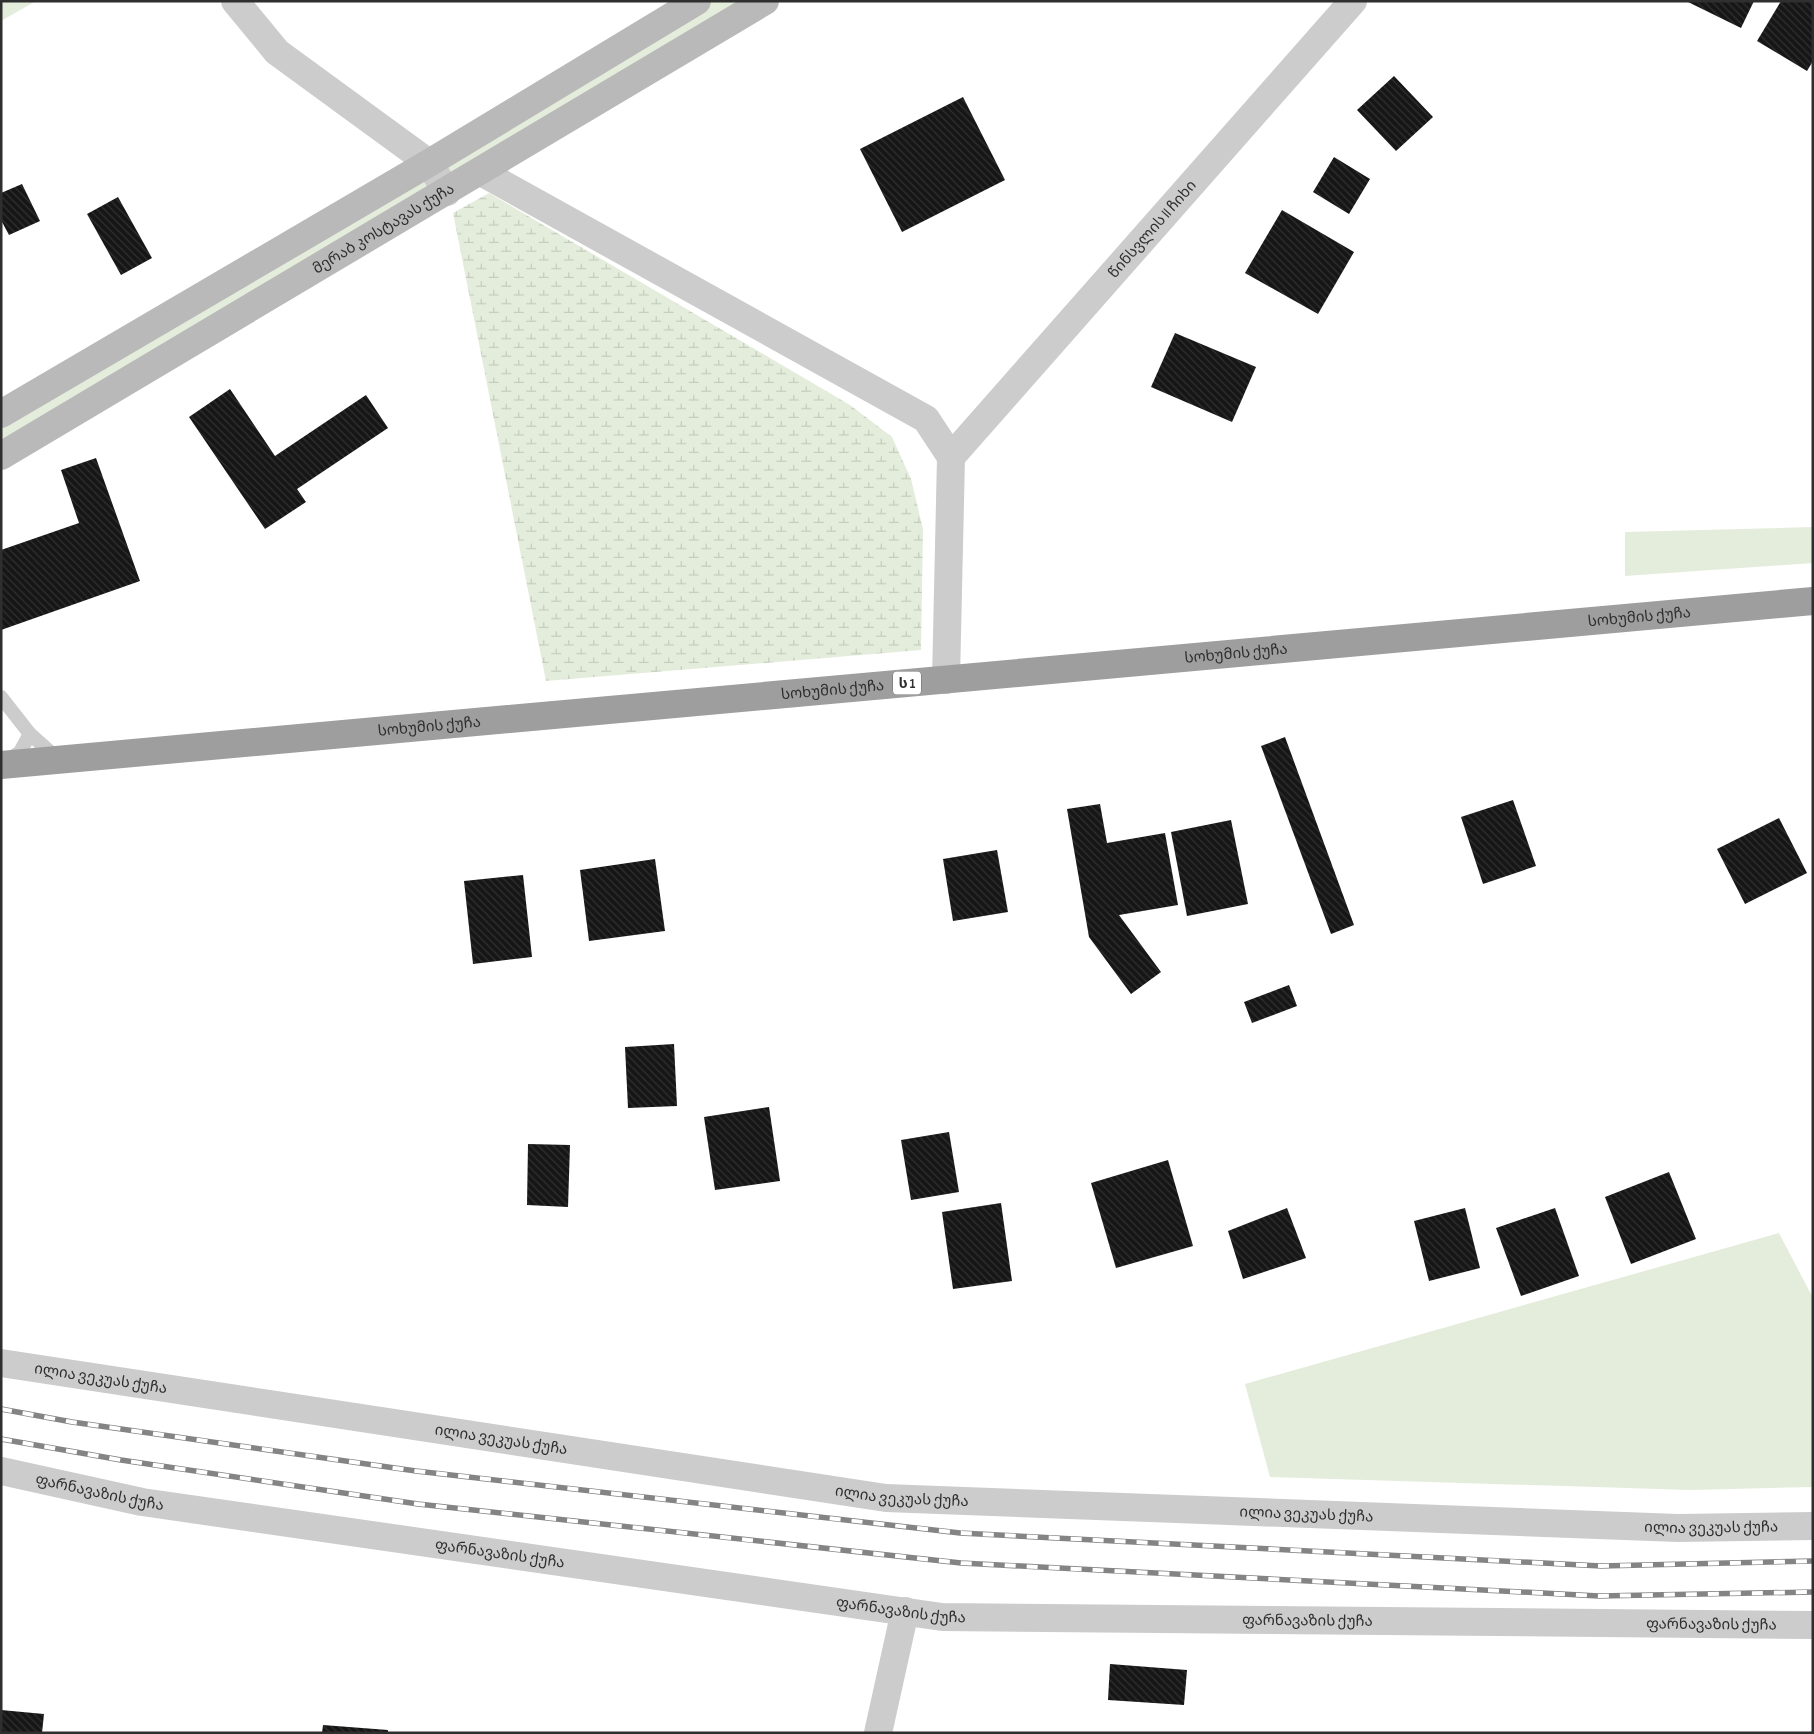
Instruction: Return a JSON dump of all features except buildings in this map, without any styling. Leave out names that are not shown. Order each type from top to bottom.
[{"type":"highway","name":"სოხუმის ქუჩა","points":[[2,765],[1813,601]]},
{"type":"main road","points":[[1,414],[429,163],[696,1]]},
{"type":"main road","name":"მერაბ კოსტავას ქუჩა","points":[[1,456],[481,172],[765,1]]},
{"type":"street","points":[[235,1],[277,52],[429,163],[447,192]]},
{"type":"street","name":"წინსვლის II ჩიხი","points":[[951,457],[1353,1]]},
{"type":"street","points":[[481,172],[926,418],[951,457],[946,680]]},
{"type":"street","name":"ილია ვეკუას ქუჩა","points":[[1,1363],[886,1498],[1678,1528],[1813,1526]]},
{"type":"street","name":"ფარნავაზის ქუჩა","points":[[1,1472],[142,1502],[942,1617],[1813,1625]]},
{"type":"street","points":[[878,1733],[905,1612]]},
{"type":"lane","points":[[1,697],[30,734],[59,760]]},
{"type":"lane","points":[[2,765],[20,752],[30,734]]},
{"type":"green space","points":[[1,1],[36,1],[1,21]]},
{"type":"green space","points":[[704,1],[760,1],[456,182],[441,160]]},
{"type":"green space","points":[[425,170],[439,193],[1,450],[1,418]]},
{"type":"green space","points":[[489,193],[850,405],[892,437],[911,479],[923,529],[921,650],[546,681],[453,213]]},
{"type":"green space","points":[[1813,527],[1813,563],[1625,576],[1625,532]]},
{"type":"green space","points":[[1779,1233],[1813,1298],[1813,1487],[1690,1490],[1270,1477],[1245,1384]]},
{"type":"railway","points":[[1,1409],[72,1422],[416,1471],[960,1533],[1601,1566],[1813,1561]]},
{"type":"railway","points":[[1,1439],[121,1460],[418,1504],[961,1563],[1599,1596],[1813,1592]]}]
